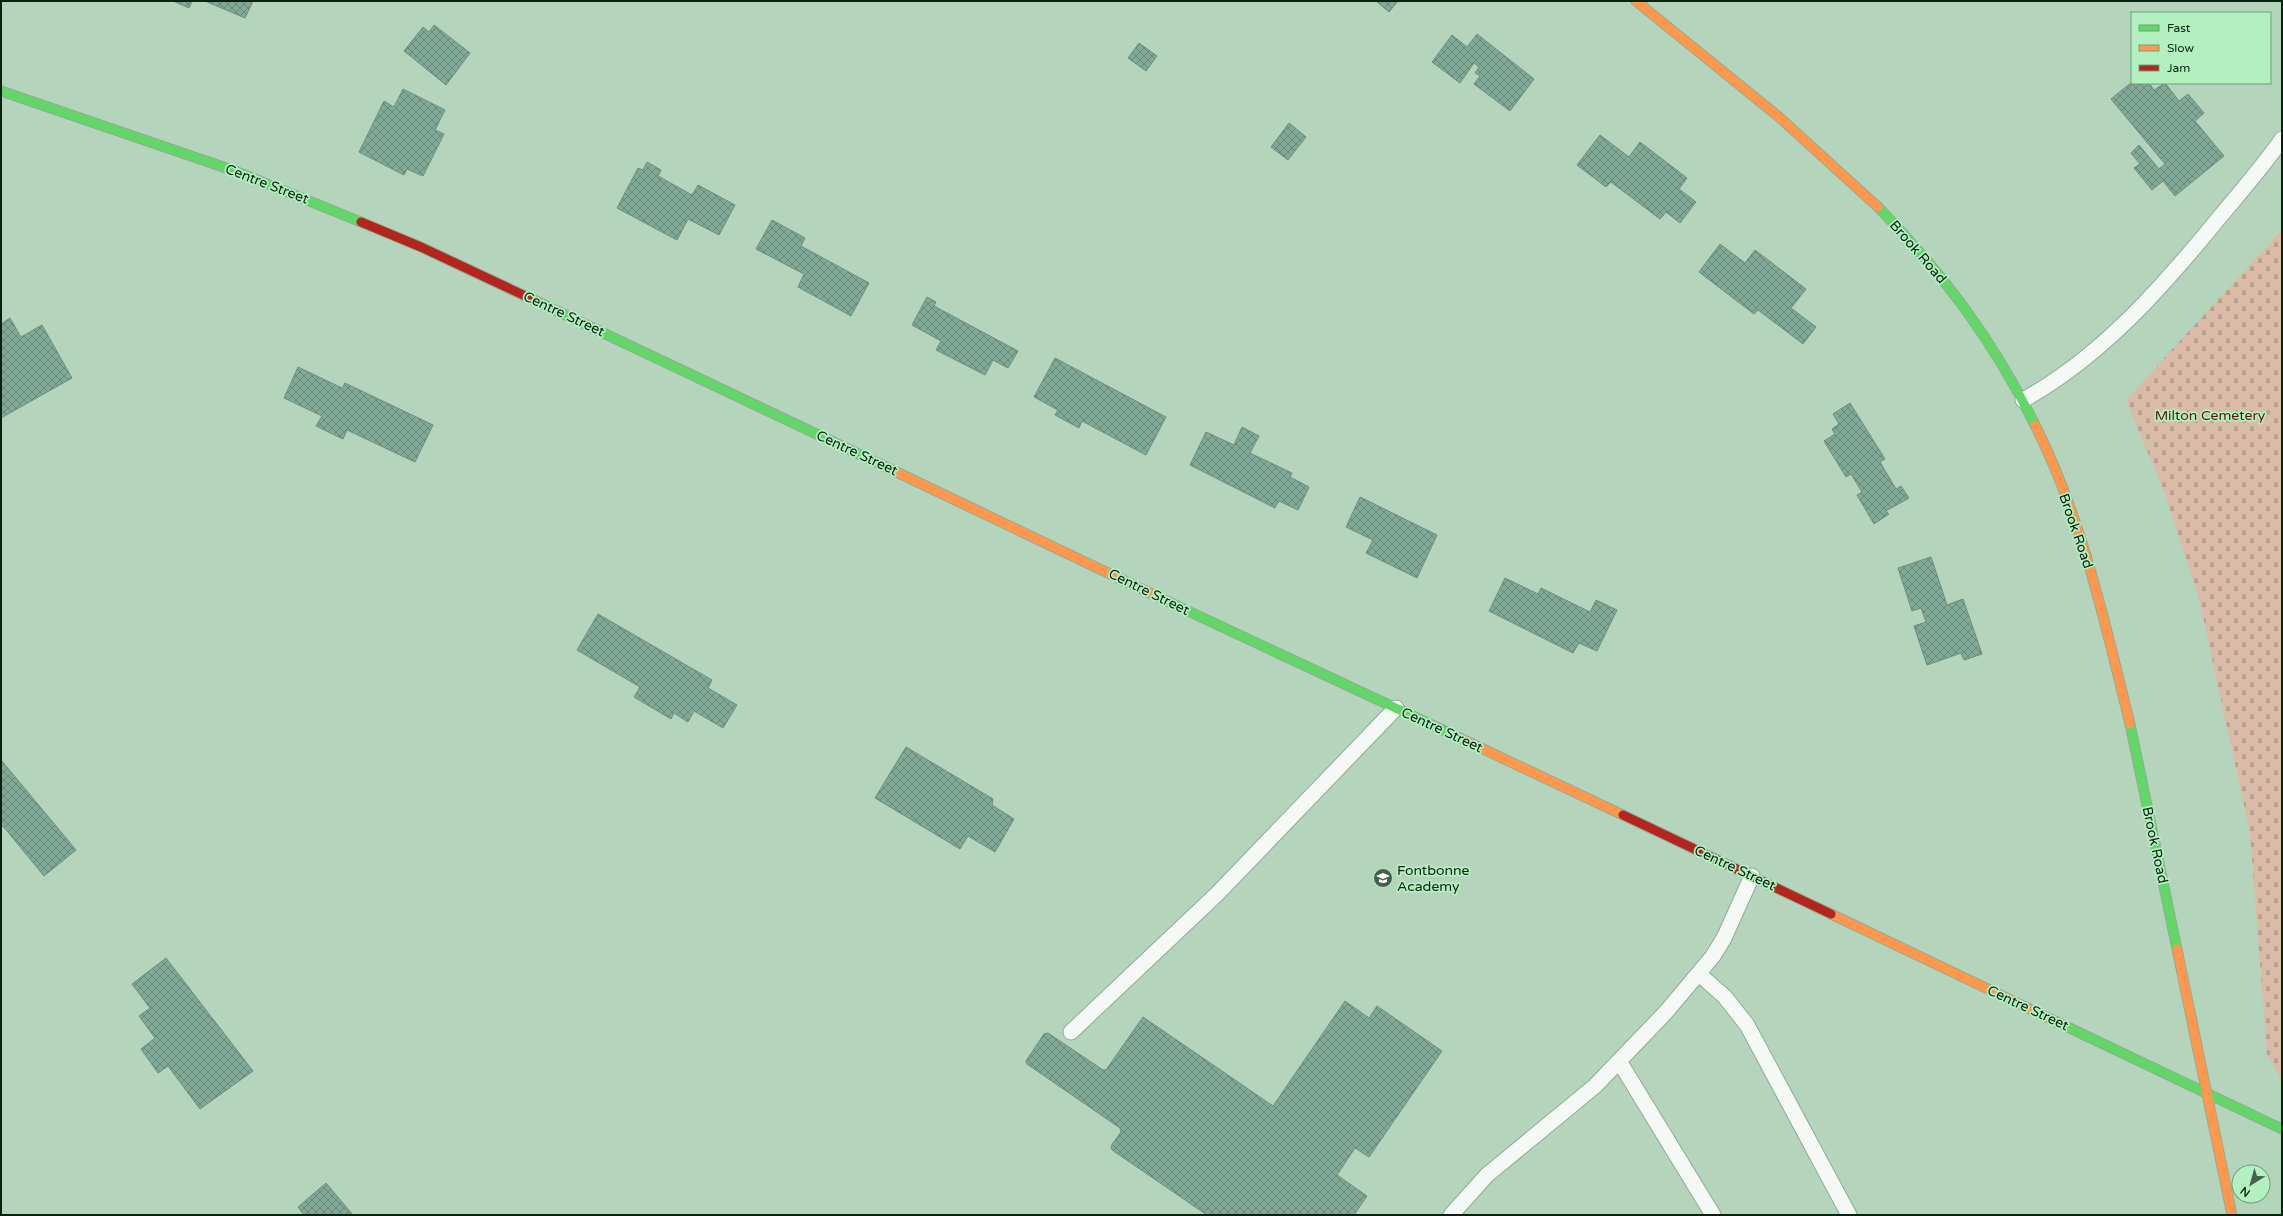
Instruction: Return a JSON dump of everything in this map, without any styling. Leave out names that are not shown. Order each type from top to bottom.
[{"type":"street","name":"Brook Road","points":[[1636,1],[1797,132],[1892,221],[1945,282],[1971,315],[1989,341],[2023,400],[2054,469],[2071,513],[2114,660],[2131,729],[2232,1215]]},
{"type":"street","name":"Centre Street","points":[[1,91],[235,171],[421,247],[1312,670],[1396,708],[1752,876],[2282,1129]]},
{"type":"lane","points":[[2023,400],[2075,367],[2144,303],[2198,244],[2282,139]]},
{"type":"lane","points":[[1071,1032],[1217,894],[1396,708]]},
{"type":"lane","points":[[1451,1215],[1487,1175],[1574,1103],[1619,1062],[1666,1012],[1699,974],[1724,938],[1752,876]]},
{"type":"lane","points":[[1699,974],[1725,997],[1746,1025],[1849,1215]]},
{"type":"lane","points":[[1619,1062],[1713,1215]]},
{"type":"green space","name":"Milton Cemetery","points":[[2282,230],[2282,1081],[2267,1055],[2250,833],[2199,599],[2165,494],[2126,400]]},
{"type":"building","points":[[173,1],[192,1],[189,8]]},
{"type":"building","points":[[205,1],[253,1],[245,18]]},
{"type":"building","points":[[1376,1],[1398,1],[1389,12]]},
{"type":"building","points":[[434,25],[470,53],[446,85],[404,51],[423,27],[429,32]]},
{"type":"building","points":[[1477,34],[1534,79],[1510,111],[1474,84],[1480,76],[1475,73],[1479,67],[1474,63],[1460,83],[1432,62],[1452,35],[1467,47]]},
{"type":"building","points":[[1139,43],[1157,56],[1146,71],[1128,58]]},
{"type":"building","points":[[2131,83],[2150,84],[2154,90],[2166,84],[2179,101],[2188,94],[2204,113],[2195,121],[2224,156],[2175,196],[2163,181],[2152,190],[2134,168],[2140,164],[2131,153],[2139,145],[2159,169],[2165,164],[2111,99]]},
{"type":"building","points":[[403,89],[445,110],[435,130],[444,134],[423,176],[407,169],[404,175],[359,152],[384,101],[394,107]]},
{"type":"building","points":[[1289,123],[1306,137],[1288,160],[1271,147]]},
{"type":"building","points":[[1600,135],[1629,157],[1640,142],[1687,178],[1679,189],[1696,202],[1680,223],[1666,212],[1660,219],[1611,182],[1606,187],[1577,165]]},
{"type":"building","points":[[647,162],[661,170],[658,176],[692,195],[698,185],[735,205],[719,235],[688,219],[677,240],[617,208],[638,168],[643,170]]},
{"type":"building","points":[[772,220],[805,238],[801,246],[869,283],[851,316],[798,287],[804,274],[756,249]]},
{"type":"building","points":[[1720,244],[1745,263],[1755,250],[1806,289],[1791,308],[1816,327],[1803,344],[1758,310],[1754,314],[1699,272]]},
{"type":"building","points":[[927,297],[936,302],[934,306],[1018,351],[1008,368],[993,360],[985,375],[936,350],[941,341],[912,325]]},
{"type":"building","points":[[10,318],[21,337],[42,325],[72,378],[1,418],[1,324]]},
{"type":"building","points":[[1055,358],[1166,417],[1146,455],[1082,421],[1079,428],[1055,415],[1058,410],[1034,397]]},
{"type":"building","points":[[298,367],[342,388],[345,383],[433,425],[415,462],[347,430],[343,439],[316,426],[322,416],[284,398]]},
{"type":"building","points":[[1850,403],[1885,459],[1880,462],[1896,489],[1901,486],[1909,498],[1886,511],[1889,514],[1874,524],[1857,495],[1862,492],[1851,474],[1846,477],[1824,441],[1835,434],[1832,429],[1839,424],[1833,414]]},
{"type":"building","points":[[1242,427],[1259,436],[1250,453],[1292,473],[1290,477],[1309,487],[1298,510],[1279,501],[1275,508],[1190,465],[1206,432],[1234,445]]},
{"type":"building","points":[[1360,497],[1437,535],[1417,578],[1366,553],[1373,540],[1346,527]]},
{"type":"building","points":[[1931,557],[1947,605],[1963,599],[1982,654],[1964,660],[1961,653],[1927,665],[1914,626],[1926,622],[1921,608],[1912,611],[1898,568]]},
{"type":"building","points":[[1505,578],[1538,594],[1541,588],[1590,612],[1596,600],[1617,610],[1597,651],[1579,643],[1573,653],[1489,611]]},
{"type":"building","points":[[598,614],[712,680],[708,688],[737,705],[723,728],[694,711],[688,722],[674,713],[671,719],[634,697],[640,687],[577,650]]},
{"type":"building","points":[[906,747],[993,799],[992,805],[1014,819],[995,852],[968,836],[960,849],[875,798]]},
{"type":"building","points":[[1,760],[76,850],[44,876],[3,826],[1,828]]},
{"type":"building","points":[[166,958],[253,1071],[200,1109],[168,1066],[158,1073],[141,1049],[155,1038],[139,1016],[150,1008],[132,984]]},
{"type":"building","points":[[1345,1001],[1369,1018],[1377,1006],[1442,1051],[1369,1157],[1355,1148],[1337,1175],[1367,1196],[1354,1215],[1207,1215],[1112,1150],[1111,1146],[1121,1132],[1120,1128],[1027,1064],[1026,1061],[1044,1034],[1048,1033],[1103,1070],[1106,1070],[1143,1017],[1273,1106]]},
{"type":"building","points":[[326,1183],[353,1215],[304,1215],[298,1207]]},
{"type":"traffic: fast","points":[[1,91],[235,171],[361,222]]},
{"type":"traffic: fast","points":[[1878,207],[1902,232],[1946,283],[1966,310],[2002,365],[2035,425]]},
{"type":"traffic: fast","points":[[538,302],[886,467]]},
{"type":"traffic: fast","points":[[1173,604],[1462,739]]},
{"type":"traffic: fast","points":[[2130,724],[2177,949]]},
{"type":"traffic: fast","points":[[2057,1022],[2282,1129]]},
{"type":"traffic: slow","points":[[1636,1],[1779,117],[1878,207]]},
{"type":"traffic: slow","points":[[2035,425],[2052,460],[2079,534],[2091,572],[2130,724]]},
{"type":"traffic: slow","points":[[886,467],[1173,604]]},
{"type":"traffic: slow","points":[[1462,739],[1623,815]]},
{"type":"traffic: slow","points":[[1831,914],[2057,1022]]},
{"type":"traffic: slow","points":[[2177,949],[2232,1215]]},
{"type":"traffic: jam","points":[[361,222],[421,247],[538,302]]},
{"type":"traffic: jam","points":[[1623,815],[1831,914]]},
{"type":"place","name":"Fontbonne Academy","points":[[1383,878]]}]
